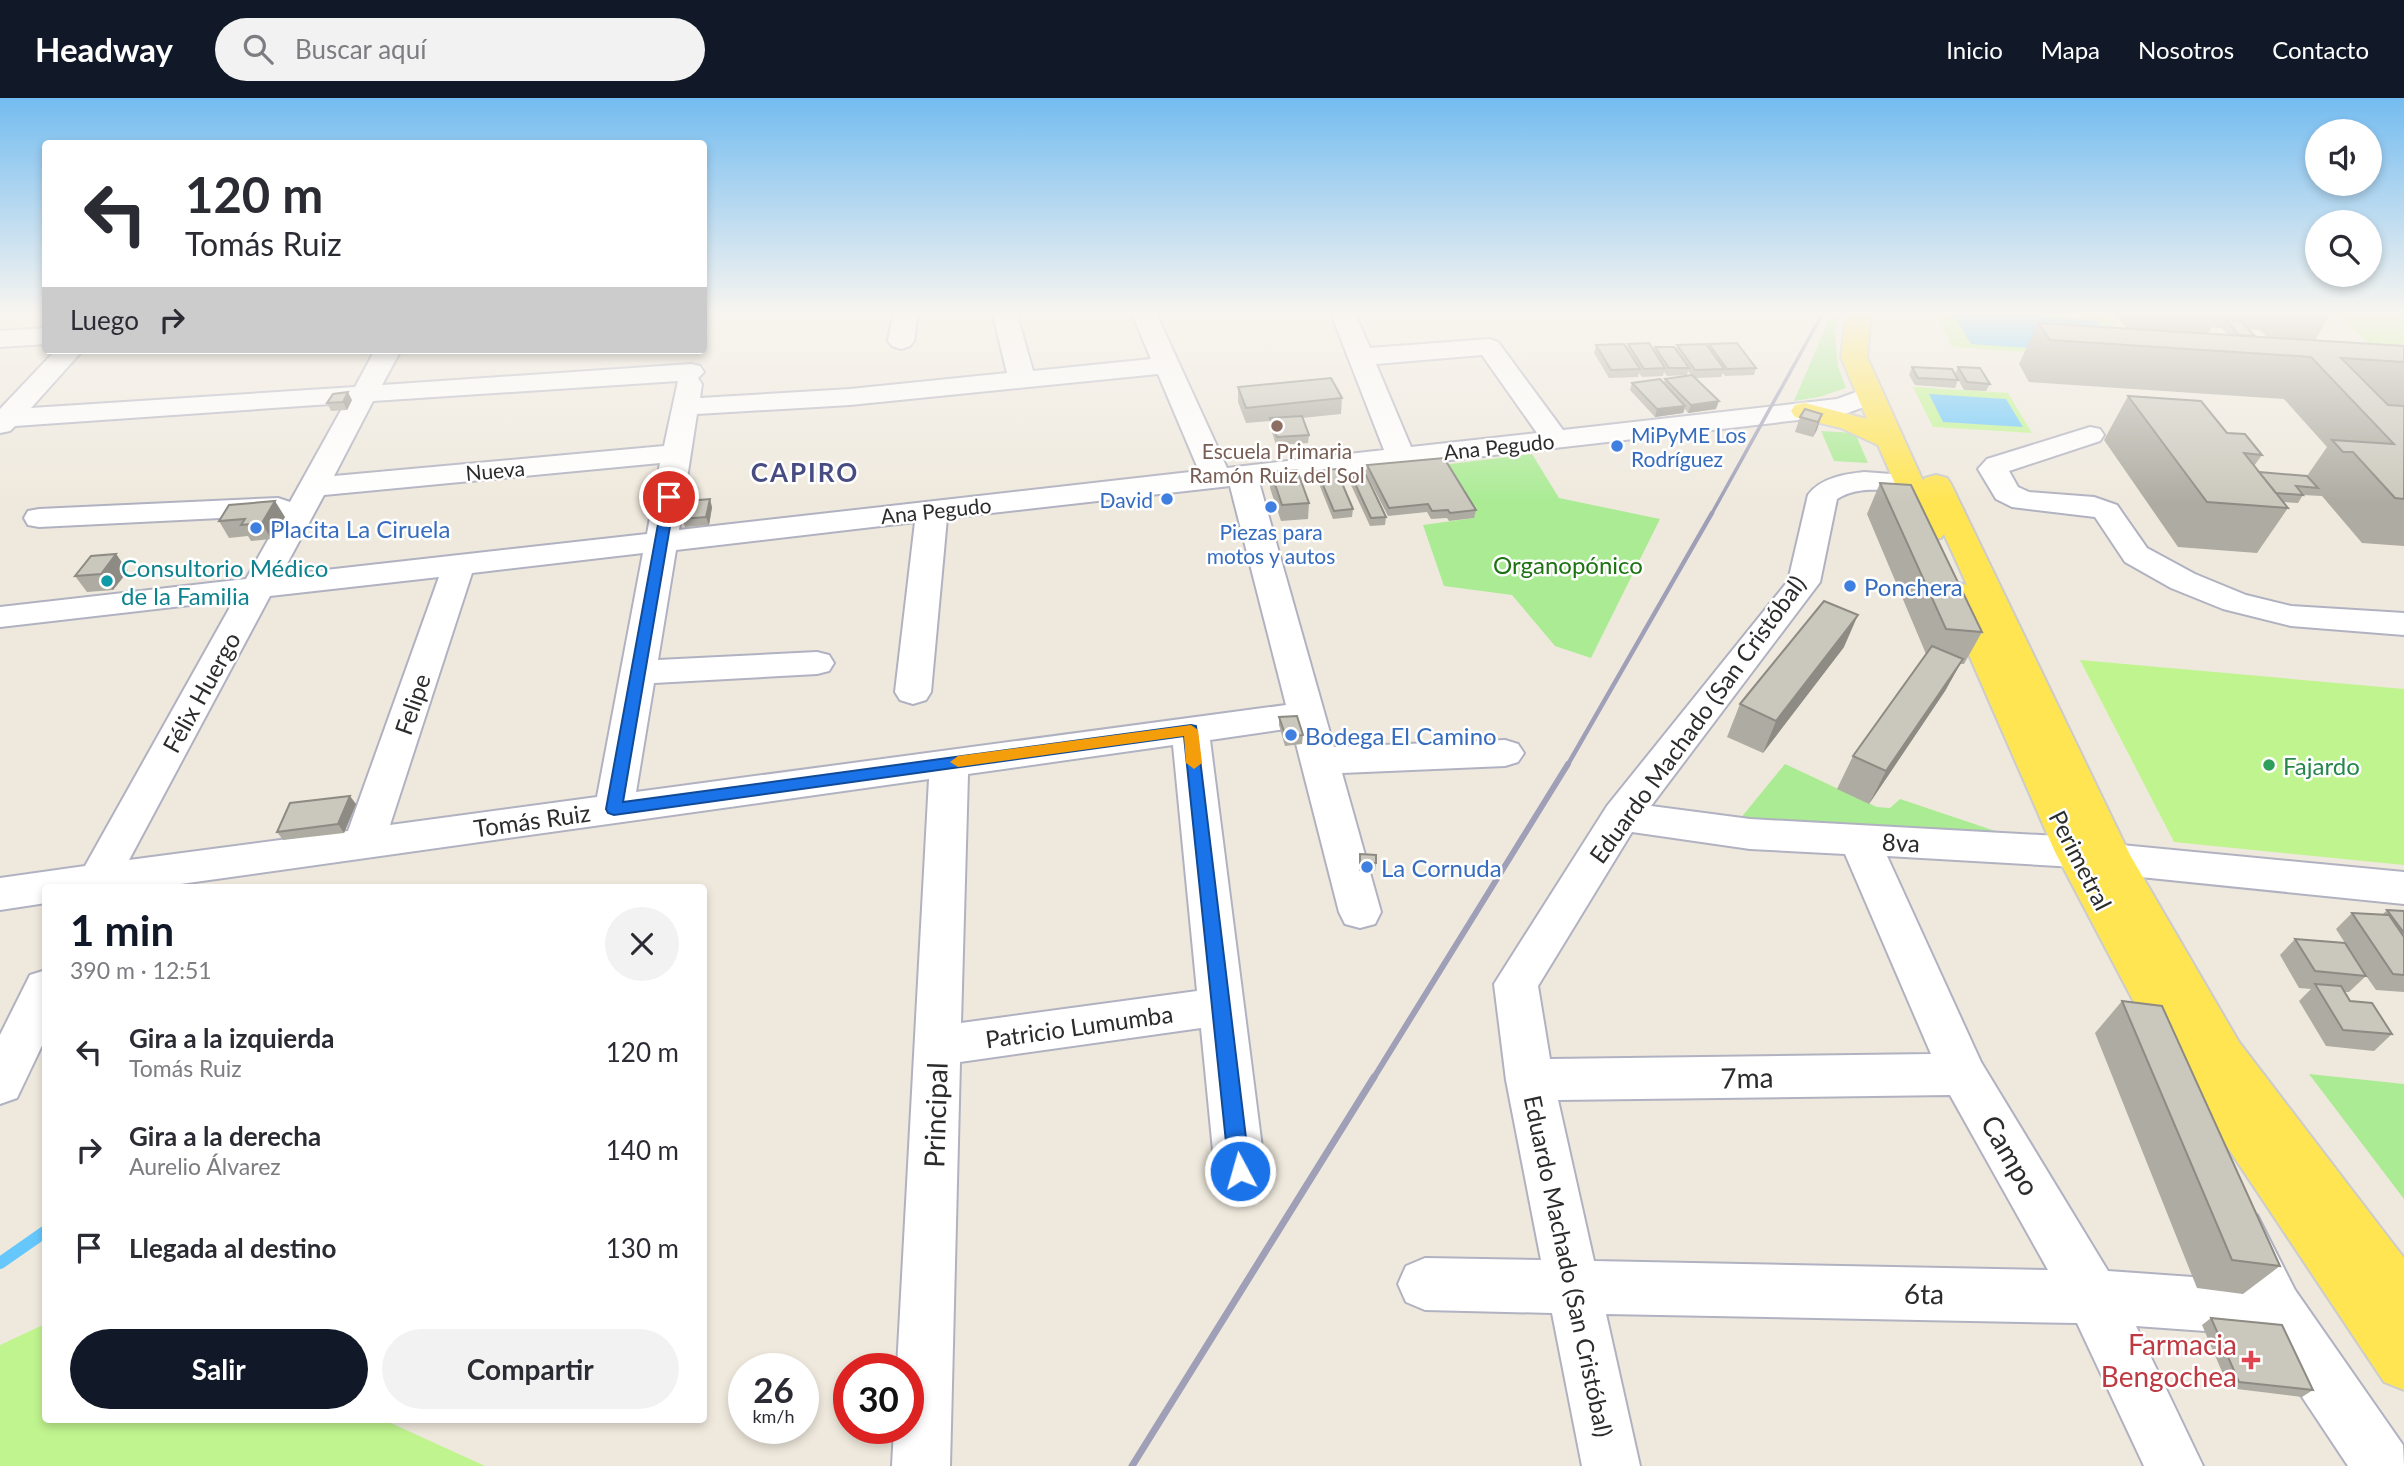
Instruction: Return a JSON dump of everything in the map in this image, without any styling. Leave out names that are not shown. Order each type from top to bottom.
[{"type":"main road","name":"Perimetral","points":[[1863,375],[2093,855],[2162,1012],[2404,1362]]},
{"type":"main road","name":"Perimetral","points":[[1879,375],[1880,411],[1909,482],[2093,855],[2223,1056],[2404,1302]]},
{"type":"main road","points":[[1805,411],[1851,422],[1880,411]]},
{"type":"street","points":[[4,421],[46,375]]},
{"type":"street","name":"Félix Huergo","points":[[96,884],[375,375]]},
{"type":"street","points":[[4,421],[365,393],[552,375]]},
{"type":"street","points":[[614,809],[692,375]]},
{"type":"street","points":[[1021,375],[1022,380]]},
{"type":"street","points":[[685,407],[850,397],[1072,375]]},
{"type":"street","points":[[1173,375],[1230,477],[1307,714],[1360,912]]},
{"type":"street","points":[[1367,375],[1401,457]]},
{"type":"street","points":[[1509,375],[1556,440]]},
{"type":"street","name":"Ana Pegudo","points":[[0,617],[1805,411],[1880,411]]},
{"type":"street","points":[[2090,435],[1997,465],[1993,469],[2007,493],[2023,501],[2094,506],[2106,511],[2136,555],[2183,581],[2235,602],[2291,616],[2404,624]]},
{"type":"street","name":"Nueva","points":[[39,518],[308,496],[677,453]]},
{"type":"street","name":"Eduardo Machado (San Cristóbal)","points":[[1611,1466],[1530,1080],[1516,984],[1630,803],[1804,582],[1823,495],[1833,487],[1866,480],[1909,482]]},
{"type":"street","points":[[913,692],[932,511]]},
{"type":"street","name":"Felipe","points":[[364,844],[459,565]]},
{"type":"street","points":[[638,672],[817,663]]},
{"type":"street","name":"Tomás Ruiz","points":[[96,884],[364,844],[1307,714]]},
{"type":"street","points":[[1191,730],[1240,1171]]},
{"type":"street","points":[[1320,761],[1505,753]]},
{"type":"street","name":"Principal","points":[[921,1466],[949,763]]},
{"type":"street","name":"8va","points":[[1630,803],[1690,826],[1750,834],[2093,855],[2404,888]]},
{"type":"street","name":"Campo","points":[[1859,839],[1963,1074],[2093,1297],[2174,1466]]},
{"type":"street","name":"Tomás Ruiz","points":[[0,894],[42,888]]},
{"type":"street","points":[[0,1083],[42,996]]},
{"type":"street","name":"Patricio Lumumba","points":[[937,1046],[1222,1006]]},
{"type":"street","points":[[2162,1072],[2276,1309],[2382,1466]]},
{"type":"street","name":"7ma","points":[[1530,1080],[1963,1074]]},
{"type":"street","name":"6ta","points":[[1425,1284],[2093,1297],[2276,1309]]},
{"type":"green space","points":[[1805,375],[1841,375],[1846,388],[1819,397],[1794,401]]},
{"type":"green space","points":[[1913,387],[2008,393],[2032,433],[1933,427]]},
{"type":"green space","points":[[1821,431],[1855,433],[1868,463],[1834,461]]},
{"type":"green space","name":"Organopónico","points":[[1532,454],[1559,498],[1660,519],[1591,658],[1555,646],[1512,595],[1444,586],[1423,525],[1474,518],[1442,465]]},
{"type":"green space","name":"Fajardo","points":[[2080,660],[2404,689],[2404,865],[2174,842]]},
{"type":"green space","points":[[1785,764],[1877,807],[1890,808],[1900,799],[2019,839],[1735,825]]},
{"type":"green space","points":[[2309,1074],[2404,1084],[2404,1199]]},
{"type":"green space","points":[[42,1325],[42,1423],[391,1423],[485,1466],[0,1466],[0,1345]]},
{"type":"water","points":[[1929,394],[2006,399],[2023,427],[1943,422]]},
{"type":"building","points":[[1692,375],[1719,401],[1691,405],[1665,379]]},
{"type":"building","points":[[1916,375],[1955,375],[1958,380],[1918,378]]},
{"type":"building","points":[[1963,375],[1984,375],[1990,384],[1967,382]]},
{"type":"building","points":[[2328,375],[2358,375],[2388,405],[2404,406],[2404,499],[2395,498],[2353,452],[2343,452],[2332,440],[2394,444]]},
{"type":"building","points":[[1331,378],[1342,398],[1246,408],[1238,387]]},
{"type":"building","points":[[1660,379],[1685,406],[1657,409],[1632,383]]},
{"type":"building","points":[[348,392],[343,402],[327,403],[333,394]]},
{"type":"building","points":[[2128,396],[2201,401],[2227,433],[2245,434],[2262,455],[2244,453],[2288,508],[2207,502]]},
{"type":"building","points":[[1805,409],[1822,414],[1818,422],[1800,417]]},
{"type":"building","points":[[1302,416],[1309,435],[1277,437],[1270,418]]},
{"type":"building","points":[[1444,458],[1476,510],[1450,513],[1448,510],[1432,511],[1428,504],[1389,508],[1367,465]]},
{"type":"building","points":[[1336,469],[1353,509],[1334,511],[1317,471]]},
{"type":"building","points":[[1297,470],[1309,503],[1282,505],[1271,472]]},
{"type":"building","points":[[2259,472],[2307,476],[2318,488],[2296,486],[2303,495],[2276,493]]},
{"type":"building","points":[[1366,475],[1386,517],[1371,518],[1352,477]]},
{"type":"building","points":[[1880,483],[1911,485],[1982,632],[1946,629]]},
{"type":"building","points":[[710,499],[706,517],[682,519],[687,501]]},
{"type":"building","points":[[275,501],[262,523],[241,525],[245,519],[219,521],[229,505]]},
{"type":"building","points":[[116,554],[101,574],[75,576],[91,556]]},
{"type":"building","points":[[1824,601],[1858,615],[1776,721],[1740,704]]},
{"type":"building","points":[[1932,646],[1963,659],[1886,771],[1853,756]]},
{"type":"building","points":[[1297,716],[1303,735],[1286,737],[1279,717]]},
{"type":"building","points":[[350,796],[338,824],[277,832],[290,803]]},
{"type":"building","points":[[1360,854],[1376,855],[1376,863],[1360,863]]},
{"type":"building","points":[[2387,910],[2404,911],[2404,933]]},
{"type":"building","points":[[2352,913],[2389,915],[2404,937],[2404,975],[2393,974]]},
{"type":"building","points":[[2295,939],[2345,943],[2366,976],[2315,971]]},
{"type":"building","points":[[2315,984],[2341,986],[2350,1001],[2372,1003],[2392,1034],[2343,1030]]},
{"type":"building","points":[[2122,1001],[2162,1006],[2280,1266],[2232,1260]]},
{"type":"building","name":"Farmacia Bengochea","points":[[2211,1318],[2282,1325],[2313,1390],[2239,1382]]},
{"type":"waterway","points":[[0,1263],[42,1234]]},
{"type":"railway","points":[[1711,515],[1789,375]]},
{"type":"railway","points":[[1567,766],[1712,513]]},
{"type":"railway","points":[[1373,1079],[1568,764]]},
{"type":"railway","points":[[1132,1466],[1374,1077]]},
{"type":"slow traffic","points":[[958,762],[1191,730],[1194,763]]},
{"type":"place","name":"Escuela Primaria Ramón Ruiz del Sol","points":[[1277,426]]},
{"type":"place","name":"MiPyME Los Rodríguez","points":[[1617,446]]},
{"type":"place","name":"David","points":[[1167,499]]},
{"type":"place","name":"Piezas para motos y autos","points":[[1271,507]]},
{"type":"place","name":"Placita La Ciruela","points":[[256,528]]},
{"type":"place","name":"Consultorio Médico de la Familia","points":[[107,581]]},
{"type":"place","name":"Ponchera","points":[[1850,586]]},
{"type":"place","name":"Bodega El Camino","points":[[1291,735]]},
{"type":"place","name":"Fajardo","points":[[2269,765]]},
{"type":"place","name":"La Cornuda","points":[[1367,867]]},
{"type":"place","name":"Farmacia Bengochea","points":[[2251,1360]]},
{"type":"district","name":"CAPIRO","points":[[805,472]]},
{"type":"route","points":[[669,497],[614,809],[1191,730],[1240,1171]]}]
